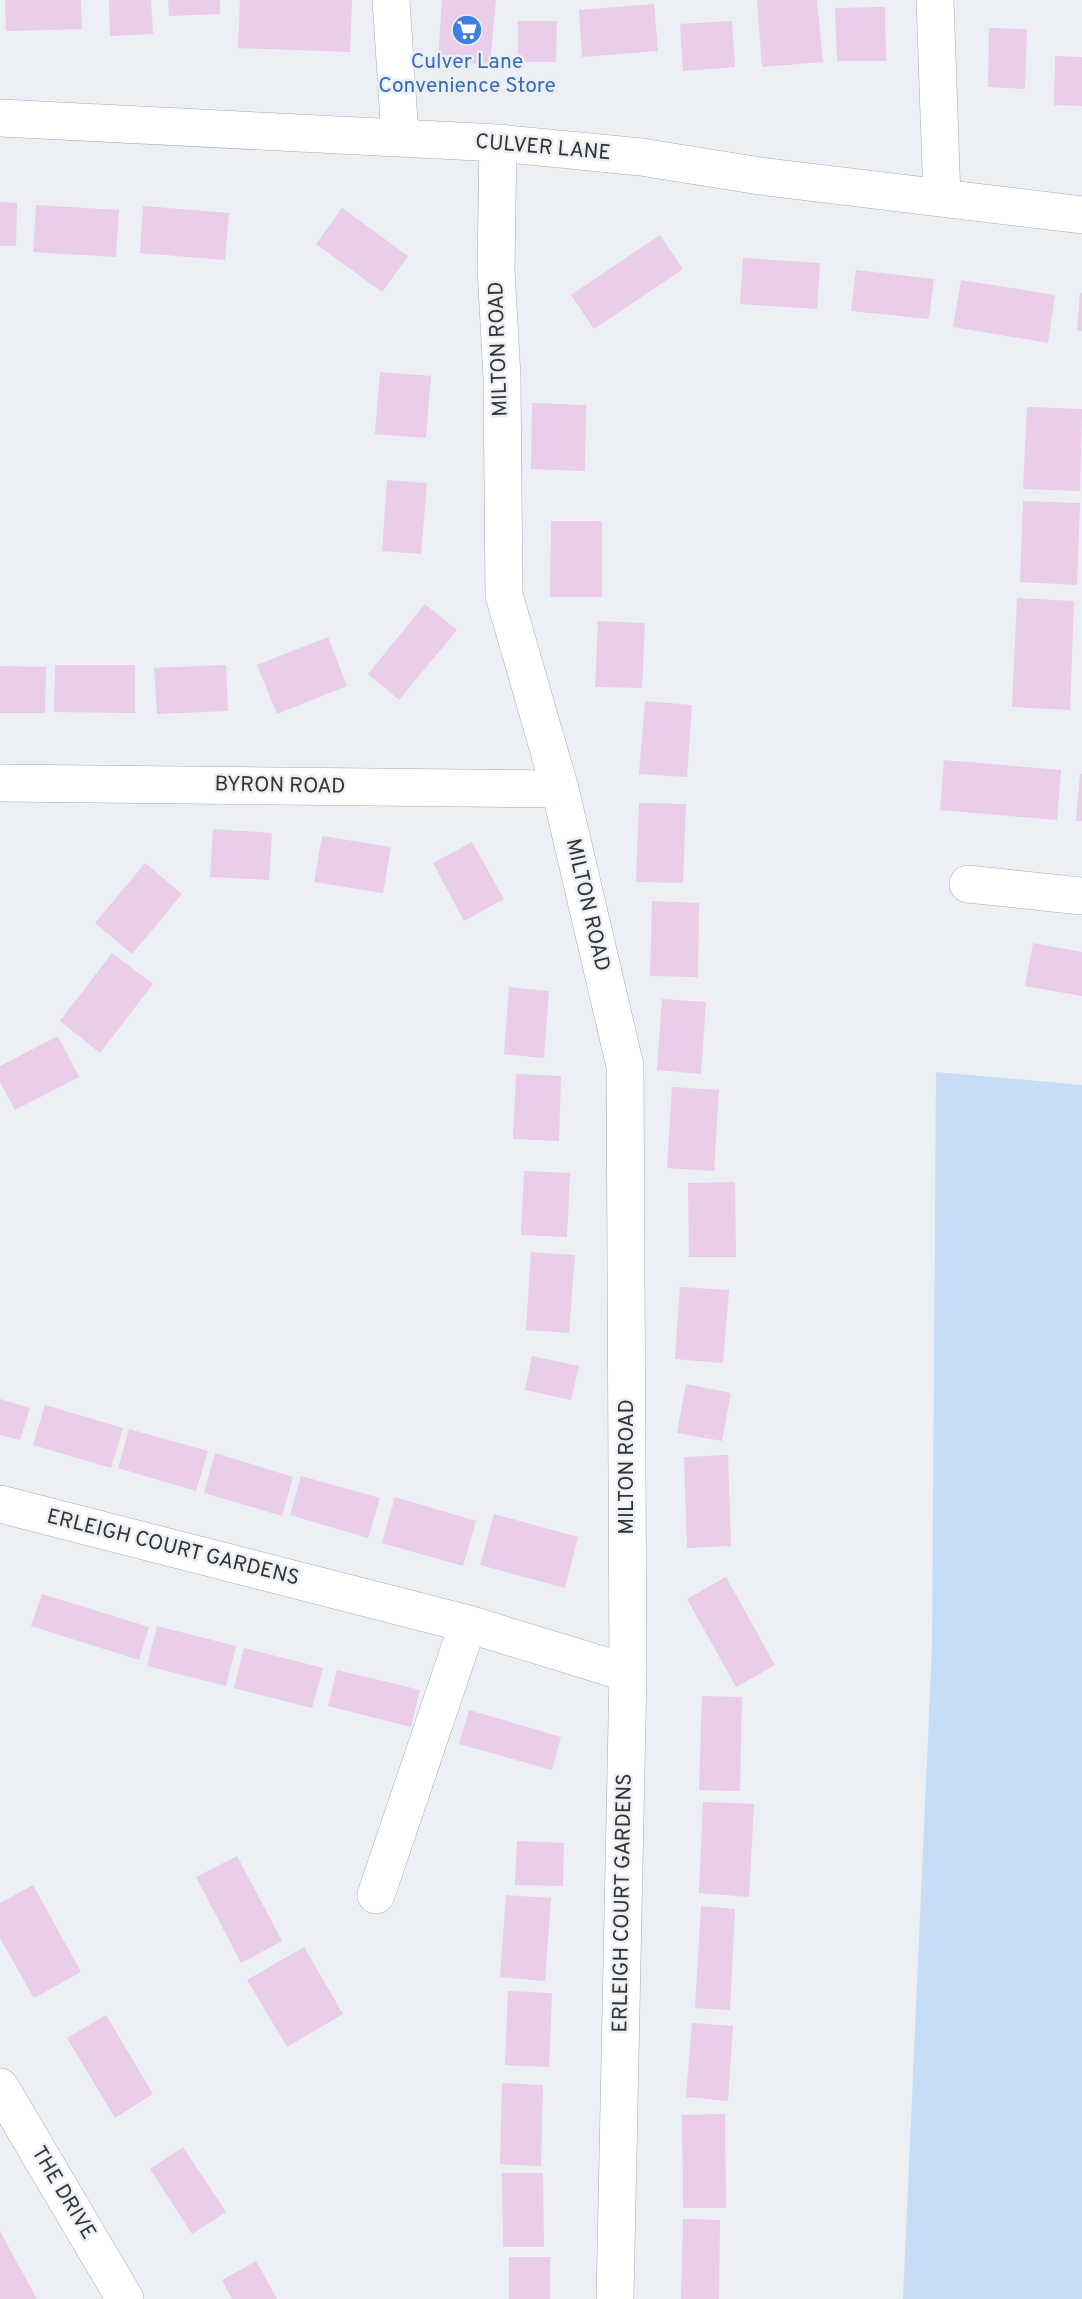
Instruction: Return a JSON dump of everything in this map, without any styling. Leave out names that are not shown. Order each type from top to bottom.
[{"type":"street","points":[[391,0],[400,136]]},
{"type":"street","points":[[935,0],[942,198]]},
{"type":"street","name":"CULVER LANE","points":[[0,118],[498,143],[641,157],[760,176],[1082,215]]},
{"type":"street","name":"MILTON ROAD","points":[[498,143],[496,269],[502,377],[505,595],[560,789],[625,1066],[628,1673]]},
{"type":"street","name":"BYRON ROAD","points":[[0,783],[560,789]]},
{"type":"street","points":[[968,884],[1082,896]]},
{"type":"street","name":"ERLEIGH COURT GARDENS","points":[[0,1504],[468,1624],[628,1673],[615,2299]]},
{"type":"street","points":[[376,1895],[468,1624]]},
{"type":"street","name":"THE DRIVE","points":[[0,2087],[125,2299]]},
{"type":"shaded area","points":[[936,1072],[1082,1085],[1082,2299],[903,2299],[932,1647]]},
{"type":"building","points":[[5,0],[81,0],[82,29],[6,31]]},
{"type":"building","points":[[109,0],[151,0],[153,34],[110,36]]},
{"type":"building","points":[[168,0],[220,0],[220,14],[169,16]]},
{"type":"building","points":[[240,0],[352,0],[350,52],[238,48]]},
{"type":"building","name":"Culver Lane Convenience Store","points":[[442,0],[496,0],[490,65],[438,60]]},
{"type":"building","points":[[757,0],[817,0],[823,62],[762,67]]},
{"type":"building","points":[[654,4],[658,51],[582,57],[579,10]]},
{"type":"building","points":[[885,7],[886,61],[837,61],[835,8]]},
{"type":"building","points":[[518,21],[557,21],[556,62],[518,62]]},
{"type":"building","points":[[732,21],[735,67],[683,71],[680,24]]},
{"type":"building","points":[[989,28],[1027,29],[1025,89],[988,87]]},
{"type":"building","points":[[1055,56],[1082,57],[1082,106],[1054,105]]},
{"type":"building","points":[[0,202],[17,203],[16,246],[0,246]]},
{"type":"building","points":[[36,205],[119,210],[116,257],[33,252]]},
{"type":"building","points":[[143,206],[229,213],[225,260],[140,253]]},
{"type":"building","points":[[342,208],[408,256],[382,292],[316,244]]},
{"type":"building","points":[[660,235],[683,269],[594,329],[571,295]]},
{"type":"building","points":[[743,258],[820,263],[817,309],[740,304]]},
{"type":"building","points":[[856,270],[934,279],[929,319],[851,311]]},
{"type":"building","points":[[961,280],[1055,295],[1048,343],[953,327]]},
{"type":"building","points":[[1080,293],[1082,331],[1077,331]]},
{"type":"building","points":[[380,372],[431,376],[426,438],[375,434]]},
{"type":"building","points":[[532,403],[586,405],[585,471],[531,469]]},
{"type":"building","points":[[1027,407],[1082,409],[1080,491],[1023,489]]},
{"type":"building","points":[[387,480],[427,483],[421,554],[382,551]]},
{"type":"building","points":[[1023,501],[1080,503],[1077,585],[1020,582]]},
{"type":"building","points":[[551,521],[602,521],[602,597],[550,597]]},
{"type":"building","points":[[1017,598],[1074,601],[1070,710],[1012,707]]},
{"type":"building","points":[[425,604],[457,630],[399,700],[368,674]]},
{"type":"building","points":[[598,621],[645,623],[642,688],[595,687]]},
{"type":"building","points":[[328,637],[347,686],[277,714],[257,665]]},
{"type":"building","points":[[55,665],[135,665],[135,713],[54,712]]},
{"type":"building","points":[[226,665],[228,711],[157,714],[154,668]]},
{"type":"building","points":[[0,666],[46,667],[45,713],[0,713]]},
{"type":"building","points":[[645,701],[692,705],[687,777],[639,774]]},
{"type":"building","points":[[944,760],[1061,770],[1057,820],[940,810]]},
{"type":"building","points":[[1080,774],[1082,821],[1076,821]]},
{"type":"building","points":[[639,803],[686,804],[683,883],[636,882]]},
{"type":"building","points":[[213,829],[272,833],[269,880],[210,877]]},
{"type":"building","points":[[322,836],[391,847],[383,893],[314,882]]},
{"type":"building","points":[[472,842],[504,899],[464,921],[433,863]]},
{"type":"building","points":[[145,863],[182,894],[132,954],[95,923]]},
{"type":"building","points":[[652,901],[699,903],[698,977],[650,976]]},
{"type":"building","points":[[1033,943],[1082,952],[1082,996],[1025,986]]},
{"type":"building","points":[[112,953],[153,984],[100,1053],[60,1021]]},
{"type":"building","points":[[509,987],[549,991],[544,1058],[504,1054]]},
{"type":"building","points":[[662,999],[706,1002],[701,1074],[657,1070]]},
{"type":"building","points":[[58,1036],[79,1077],[15,1110],[0,1082],[0,1066]]},
{"type":"building","points":[[516,1074],[561,1076],[559,1141],[513,1139]]},
{"type":"building","points":[[672,1087],[719,1090],[714,1171],[667,1168]]},
{"type":"building","points":[[524,1171],[570,1173],[567,1237],[521,1235]]},
{"type":"building","points":[[735,1182],[736,1257],[689,1257],[688,1183]]},
{"type":"building","points":[[531,1252],[575,1255],[569,1333],[526,1330]]},
{"type":"building","points":[[680,1287],[729,1290],[723,1363],[675,1359]]},
{"type":"building","points":[[532,1356],[579,1366],[571,1400],[525,1390]]},
{"type":"building","points":[[686,1384],[731,1393],[722,1441],[677,1433]]},
{"type":"building","points":[[0,1399],[30,1408],[20,1440],[0,1435]]},
{"type":"building","points":[[45,1405],[123,1428],[111,1468],[33,1445]]},
{"type":"building","points":[[129,1429],[208,1451],[196,1491],[118,1468]]},
{"type":"building","points":[[215,1453],[293,1477],[282,1516],[204,1493]]},
{"type":"building","points":[[728,1455],[731,1546],[687,1548],[684,1457]]},
{"type":"building","points":[[301,1476],[380,1498],[368,1538],[290,1515]]},
{"type":"building","points":[[395,1497],[476,1521],[463,1566],[382,1543]]},
{"type":"building","points":[[494,1514],[578,1537],[565,1588],[480,1565]]},
{"type":"building","points":[[726,1577],[775,1665],[736,1687],[687,1599]]},
{"type":"building","points":[[42,1594],[149,1627],[139,1660],[31,1626]]},
{"type":"building","points":[[157,1626],[236,1646],[226,1686],[147,1666]]},
{"type":"building","points":[[244,1648],[323,1668],[312,1708],[234,1688]]},
{"type":"building","points":[[337,1670],[420,1690],[411,1727],[328,1706]]},
{"type":"building","points":[[702,1696],[742,1697],[740,1791],[699,1790]]},
{"type":"building","points":[[469,1710],[561,1737],[552,1770],[459,1744]]},
{"type":"building","points":[[703,1802],[754,1804],[749,1897],[699,1893]]},
{"type":"building","points":[[517,1841],[564,1843],[563,1886],[515,1885]]},
{"type":"building","points":[[237,1856],[282,1941],[241,1963],[196,1877]]},
{"type":"building","points":[[33,1885],[81,1972],[34,1998],[0,1938],[0,1903]]},
{"type":"building","points":[[506,1895],[551,1898],[545,1981],[500,1977]]},
{"type":"building","points":[[701,1906],[735,1909],[730,2010],[695,2008]]},
{"type":"building","points":[[304,1947],[343,2014],[287,2047],[247,1980]]},
{"type":"building","points":[[508,1991],[552,1993],[549,2067],[505,2065]]},
{"type":"building","points":[[106,2015],[153,2094],[115,2118],[67,2038]]},
{"type":"building","points":[[692,2023],[733,2026],[728,2101],[686,2097]]},
{"type":"building","points":[[502,2083],[543,2085],[541,2166],[500,2164]]},
{"type":"building","points":[[725,2114],[726,2208],[683,2208],[682,2115]]},
{"type":"building","points":[[183,2147],[226,2212],[192,2234],[150,2169]]},
{"type":"building","points":[[502,2173],[543,2173],[544,2247],[503,2247]]},
{"type":"building","points":[[683,2219],[720,2220],[719,2299],[681,2299]]},
{"type":"building","points":[[0,2231],[20,2268],[37,2299],[0,2299]]},
{"type":"building","points":[[509,2257],[550,2257],[550,2299],[509,2299]]},
{"type":"building","points":[[256,2261],[277,2299],[232,2299],[222,2280]]},
{"type":"place","name":"Culver Lane Convenience Store","points":[[467,30]]}]
